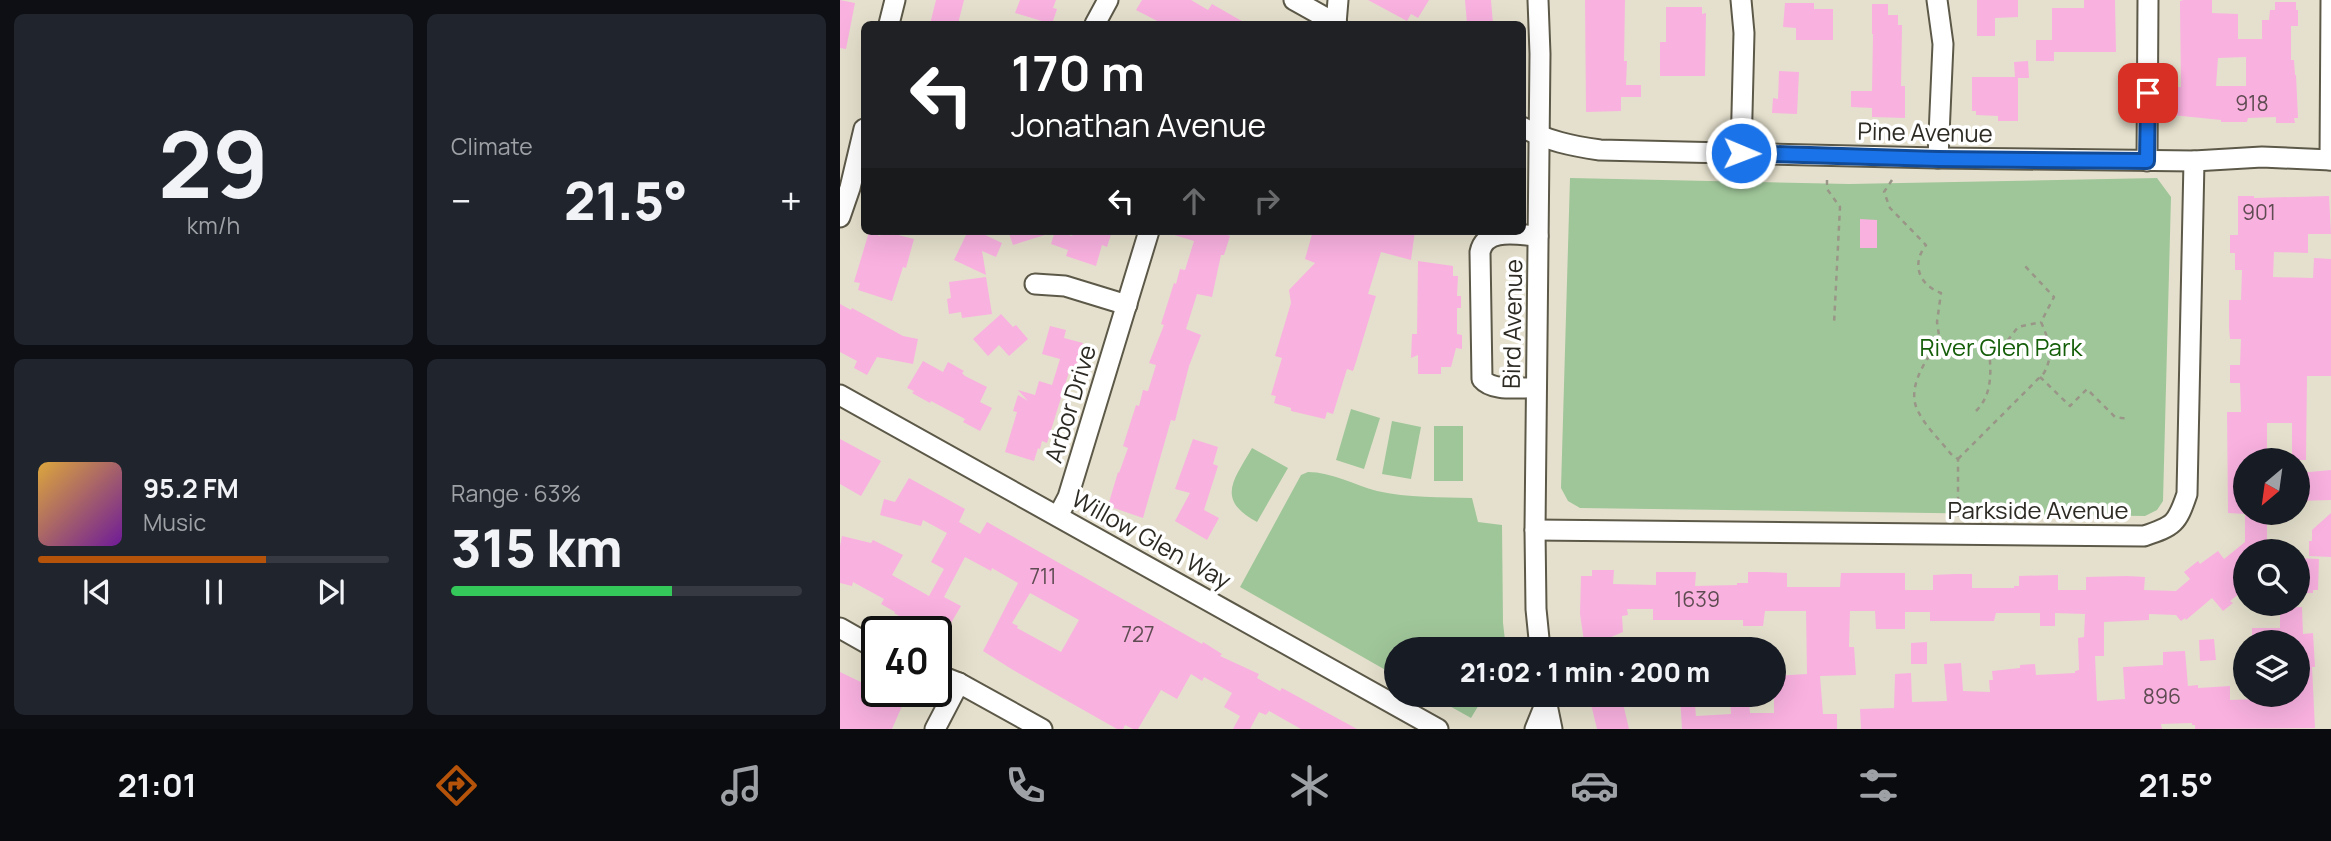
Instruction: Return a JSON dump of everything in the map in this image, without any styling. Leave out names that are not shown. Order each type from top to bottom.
[{"type":"street","points":[[890,21],[895,0]]},
{"type":"street","points":[[1097,21],[1108,0]]},
{"type":"street","points":[[1294,0],[1331,21]]},
{"type":"street","points":[[1336,21],[1338,0]]},
{"type":"street","name":"Bird Avenue","points":[[1538,0],[1531,132],[1538,236],[1535,530],[1539,637]]},
{"type":"street","points":[[1741,0],[1744,33],[1741,153]]},
{"type":"street","points":[[1937,0],[1943,44],[1938,159]]},
{"type":"street","points":[[2147,161],[2148,0]]},
{"type":"street","points":[[2330,160],[2331,0]]},
{"type":"street","name":"Pine Avenue","points":[[1531,132],[1566,145],[1600,150],[1938,159],[2194,162],[2262,158],[2330,160]]},
{"type":"street","points":[[840,217],[861,142]]},
{"type":"street","name":"Parkside Avenue","points":[[1535,530],[2144,536],[2161,530],[2179,519],[2187,494],[2194,162]]},
{"type":"street","name":"Arbor Drive","points":[[1058,516],[1068,497],[1148,235]]},
{"type":"street","points":[[1536,388],[1492,386],[1482,379],[1480,252],[1481,244],[1494,235],[1538,236]]},
{"type":"street","points":[[1035,284],[1065,286],[1127,305]]},
{"type":"street","name":"Willow Glen Way","points":[[840,396],[1438,729]]},
{"type":"street","points":[[840,628],[861,640]]},
{"type":"street","points":[[952,680],[1042,729]]},
{"type":"street","points":[[935,729],[959,683]]},
{"type":"street","points":[[1535,729],[1543,707]]},
{"type":"street","points":[[1548,707],[1552,729]]},
{"type":"path","points":[[1827,180],[1827,189],[1840,207],[1834,324]]},
{"type":"path","points":[[1892,180],[1884,192],[1890,208],[1926,245],[1920,252],[1918,270],[1922,280],[1941,293],[1937,322],[1940,342],[1920,371],[1916,387],[1916,407],[1951,454],[1958,458]]},
{"type":"path","points":[[2024,265],[2054,297],[2041,322]]},
{"type":"path","points":[[1957,536],[1958,458],[2049,365],[2049,338],[2041,322]]},
{"type":"path","points":[[1940,342],[1989,349],[2008,340],[2018,327],[2041,322]]},
{"type":"path","points":[[1976,411],[1987,396],[1991,369],[1989,349]]},
{"type":"path","points":[[2040,377],[2070,406],[2087,389],[2115,416],[2129,419]]},
{"type":"green space","name":"River Glen Park","points":[[1570,178],[1849,184],[2157,178],[2171,197],[2163,501],[2157,510],[2145,516],[1580,508],[1568,501],[1561,488]]},
{"type":"green space","points":[[1351,409],[1380,418],[1364,469],[1336,460]]},
{"type":"green space","points":[[1392,421],[1421,427],[1411,479],[1382,474]]},
{"type":"green space","points":[[1434,426],[1463,426],[1463,481],[1434,481]]},
{"type":"green space","points":[[1252,448],[1288,468],[1257,522],[1244,514],[1232,497],[1235,479]]},
{"type":"green space","points":[[1308,472],[1326,474],[1389,493],[1472,498],[1478,522],[1502,525],[1505,637],[1384,637],[1384,669],[1240,587],[1301,475]]},
{"type":"green space","points":[[1451,707],[1478,707],[1471,718]]},
{"type":"building","points":[[840,0],[855,3],[846,49],[840,48]]},
{"type":"building","points":[[936,0],[964,0],[959,21],[931,21]]},
{"type":"building","points":[[1020,0],[1056,0],[1053,8],[1057,9],[1053,21],[1042,21],[1015,13]]},
{"type":"building","points":[[1142,0],[1191,0],[1208,10],[1212,4],[1242,21],[1157,21],[1136,10]]},
{"type":"building","points":[[1368,0],[1429,0],[1418,18],[1411,14],[1407,21]]},
{"type":"building","points":[[1465,0],[1491,0],[1493,21],[1467,21]]},
{"type":"building","points":[[1585,0],[1625,0],[1626,85],[1641,85],[1641,97],[1621,97],[1621,111],[1586,112]]},
{"type":"building","points":[[1977,0],[2018,0],[2018,17],[1995,18],[1995,36],[1977,36]]},
{"type":"building","points":[[2084,0],[2115,0],[2116,52],[2054,52],[2054,61],[2036,61],[2036,40],[2052,40],[2052,8],[2084,8]]},
{"type":"building","points":[[2212,0],[2212,13],[2238,14],[2238,39],[2262,39],[2262,20],[2269,20],[2270,10],[2275,10],[2275,2],[2296,2],[2298,26],[2291,26],[2291,60],[2294,60],[2296,75],[2298,118],[2294,118],[2295,123],[2276,123],[2276,117],[2248,118],[2247,122],[2221,122],[2172,115],[2173,87],[2181,87],[2180,1]],"holes":[[[2246,57],[2246,86],[2216,86],[2218,58]]]},
{"type":"building","points":[[1785,3],[1814,3],[1814,9],[1833,9],[1833,40],[1796,40],[1796,28],[1783,27]]},
{"type":"building","points":[[1872,4],[1888,4],[1888,15],[1898,15],[1898,25],[1902,25],[1901,86],[1905,86],[1905,118],[1872,117],[1872,108],[1851,107],[1851,91],[1872,91]]},
{"type":"building","points":[[1666,7],[1702,7],[1702,14],[1706,13],[1705,76],[1660,76],[1660,42],[1666,42]]},
{"type":"building","points":[[2028,61],[2029,78],[2018,78],[2018,121],[1998,121],[1998,116],[1976,115],[1976,111],[1972,111],[1972,77],[2015,77],[2014,62]]},
{"type":"building","points":[[1779,71],[1799,72],[1797,114],[1772,113],[1773,98],[1778,99]]},
{"type":"building","points":[[2238,196],[2329,196],[2331,234],[2308,234],[2308,253],[2274,252],[2273,277],[2313,278],[2314,258],[2331,259],[2331,376],[2307,376],[2306,448],[2292,448],[2292,423],[2267,423],[2267,448],[2233,448],[2233,513],[2228,513],[2227,412],[2241,412],[2240,383],[2230,383],[2230,365],[2240,365],[2241,339],[2230,339],[2229,300],[2241,300],[2242,270],[2235,270],[2235,253],[2230,253],[2230,235],[2238,235]]},
{"type":"building","points":[[1860,219],[1877,220],[1877,248],[1860,248]]},
{"type":"building","points":[[868,235],[898,235],[914,239],[906,268],[903,267],[892,301],[858,290],[860,283],[854,282]]},
{"type":"building","points":[[966,235],[985,235],[1002,243],[996,257],[982,251],[986,275],[954,260]]},
{"type":"building","points":[[1009,235],[1045,235],[1013,245]]},
{"type":"building","points":[[1054,235],[1111,235],[1107,247],[1102,245],[1096,266],[1066,256],[1068,250],[1051,244]]},
{"type":"building","points":[[1174,235],[1230,236],[1224,255],[1221,255],[1212,297],[1197,294],[1186,329],[1201,335],[1189,366],[1175,421],[1171,420],[1143,518],[1108,506],[1128,448],[1123,446],[1136,405],[1139,406],[1143,390],[1148,391],[1156,365],[1149,363],[1164,325],[1161,324],[1174,283],[1176,284],[1180,269],[1185,270],[1194,241]]},
{"type":"building","points":[[1312,235],[1414,235],[1411,260],[1381,252],[1368,294],[1376,296],[1353,371],[1347,369],[1333,414],[1327,412],[1325,419],[1291,411],[1291,408],[1274,403],[1276,396],[1271,395],[1282,358],[1275,356],[1291,303],[1289,290],[1315,263],[1305,259]]},
{"type":"building","points":[[1418,261],[1453,266],[1453,276],[1458,276],[1457,296],[1461,296],[1461,308],[1457,308],[1457,334],[1462,335],[1462,349],[1456,348],[1451,367],[1441,367],[1441,374],[1418,374],[1418,355],[1411,358],[1412,334],[1417,334]]},
{"type":"building","points":[[986,277],[992,314],[962,318],[961,312],[949,314],[949,282]]},
{"type":"building","points":[[840,304],[903,336],[918,339],[913,364],[877,357],[867,375],[854,368],[857,361],[840,352]]},
{"type":"building","points":[[1001,314],[1013,327],[1016,325],[1028,339],[1009,356],[999,345],[988,356],[973,339]]},
{"type":"building","points":[[1050,326],[1066,330],[1064,338],[1083,343],[1075,371],[1070,369],[1047,443],[1042,441],[1034,461],[1005,452],[1017,412],[1013,411],[1018,395],[1028,401],[1018,390],[1035,395],[1039,381],[1052,385],[1060,359],[1042,354]]},
{"type":"building","points":[[923,361],[943,372],[948,362],[964,371],[962,373],[965,376],[987,387],[980,402],[992,408],[980,431],[963,422],[965,419],[931,401],[930,403],[907,388]]},
{"type":"building","points":[[840,439],[881,461],[861,496],[840,484]]},
{"type":"building","points":[[1193,439],[1218,447],[1213,464],[1218,466],[1204,510],[1219,518],[1207,540],[1175,521],[1190,493],[1175,489]]},
{"type":"building","points":[[2331,470],[2331,500],[2310,501],[2310,472]]},
{"type":"building","points":[[909,478],[965,509],[959,522],[980,534],[987,522],[1202,644],[1203,642],[1222,654],[1220,656],[1259,674],[1257,678],[1280,691],[1282,688],[1357,729],[1301,729],[1269,711],[1266,715],[1259,712],[1250,729],[1233,729],[1240,716],[1224,707],[1232,693],[1204,677],[1202,681],[1191,674],[1177,699],[1161,690],[1138,729],[1125,725],[1123,729],[1117,729],[983,651],[1018,583],[992,568],[991,571],[965,557],[944,597],[961,606],[952,621],[952,616],[899,616],[881,604],[884,599],[853,582],[852,586],[840,583],[842,536],[871,543],[873,540],[903,555],[892,575],[929,596],[944,569],[931,562],[947,533],[923,520],[921,526],[880,515],[884,499],[895,502]],"holes":[[[1030,593],[1079,620],[1061,652],[1012,623]]]},
{"type":"building","points":[[2331,513],[2331,557],[2310,556],[2312,530]]},
{"type":"building","points":[[2245,525],[2267,525],[2267,539],[2245,539]]},
{"type":"building","points":[[2218,551],[2224,559],[2233,552],[2233,599],[2230,601],[2233,603],[2223,611],[2212,598],[2186,620],[2185,618],[2181,621],[2176,615],[2149,614],[2149,620],[2104,622],[2104,656],[2095,656],[2097,701],[2125,699],[2123,667],[2163,665],[2163,652],[2185,651],[2188,686],[2230,686],[2233,707],[2310,707],[2310,633],[2313,633],[2315,728],[2195,729],[2192,723],[2161,724],[2162,729],[1861,729],[1860,709],[1894,708],[1895,674],[1911,673],[1912,702],[1947,701],[1944,664],[1961,663],[1963,691],[1990,692],[1989,680],[1993,680],[1992,671],[2020,668],[2020,665],[2035,664],[2036,675],[2075,673],[2079,670],[2078,638],[2084,637],[2085,614],[2055,613],[2055,626],[2040,626],[2040,613],[1996,613],[1994,621],[1930,621],[1930,612],[1905,612],[1905,629],[1876,629],[1875,611],[1850,611],[1849,647],[1854,647],[1856,675],[1820,676],[1823,714],[1837,714],[1837,729],[1682,729],[1681,707],[1695,707],[1696,716],[1731,714],[1731,707],[1749,707],[1750,713],[1774,713],[1774,707],[1786,707],[1786,675],[1807,674],[1806,611],[1765,611],[1763,626],[1743,626],[1743,620],[1653,620],[1653,609],[1627,609],[1628,615],[1622,616],[1623,632],[1611,637],[1583,637],[1580,614],[1581,576],[1592,576],[1592,570],[1614,570],[1613,584],[1656,585],[1656,572],[1696,572],[1695,586],[1737,585],[1748,583],[1748,572],[1766,572],[1787,573],[1787,587],[1840,587],[1841,573],[1905,573],[1905,590],[1933,590],[1933,575],[1972,574],[1972,588],[2014,588],[2019,586],[2019,576],[2058,575],[2058,590],[2086,590],[2086,577],[2127,576],[2145,577],[2144,590],[2176,591],[2190,579],[2184,572],[2198,561],[2200,564]]},
{"type":"building","points":[[2310,559],[2319,559],[2318,590],[2313,590],[2313,593],[2310,593]]},
{"type":"building","points":[[2280,616],[2302,616],[2303,630],[2252,630],[2280,628]]},
{"type":"building","points":[[2214,639],[2216,660],[2200,661],[2199,640]]},
{"type":"building","points":[[1927,642],[1927,664],[1911,664],[1911,643]]},
{"type":"building","points":[[840,672],[861,682],[861,707],[902,707],[892,729],[840,729]]},
{"type":"building","points":[[1592,707],[1624,707],[1629,729],[1597,729]]},
{"type":"route","points":[[1741,153],[1938,159],[2147,161],[2148,93]]}]
